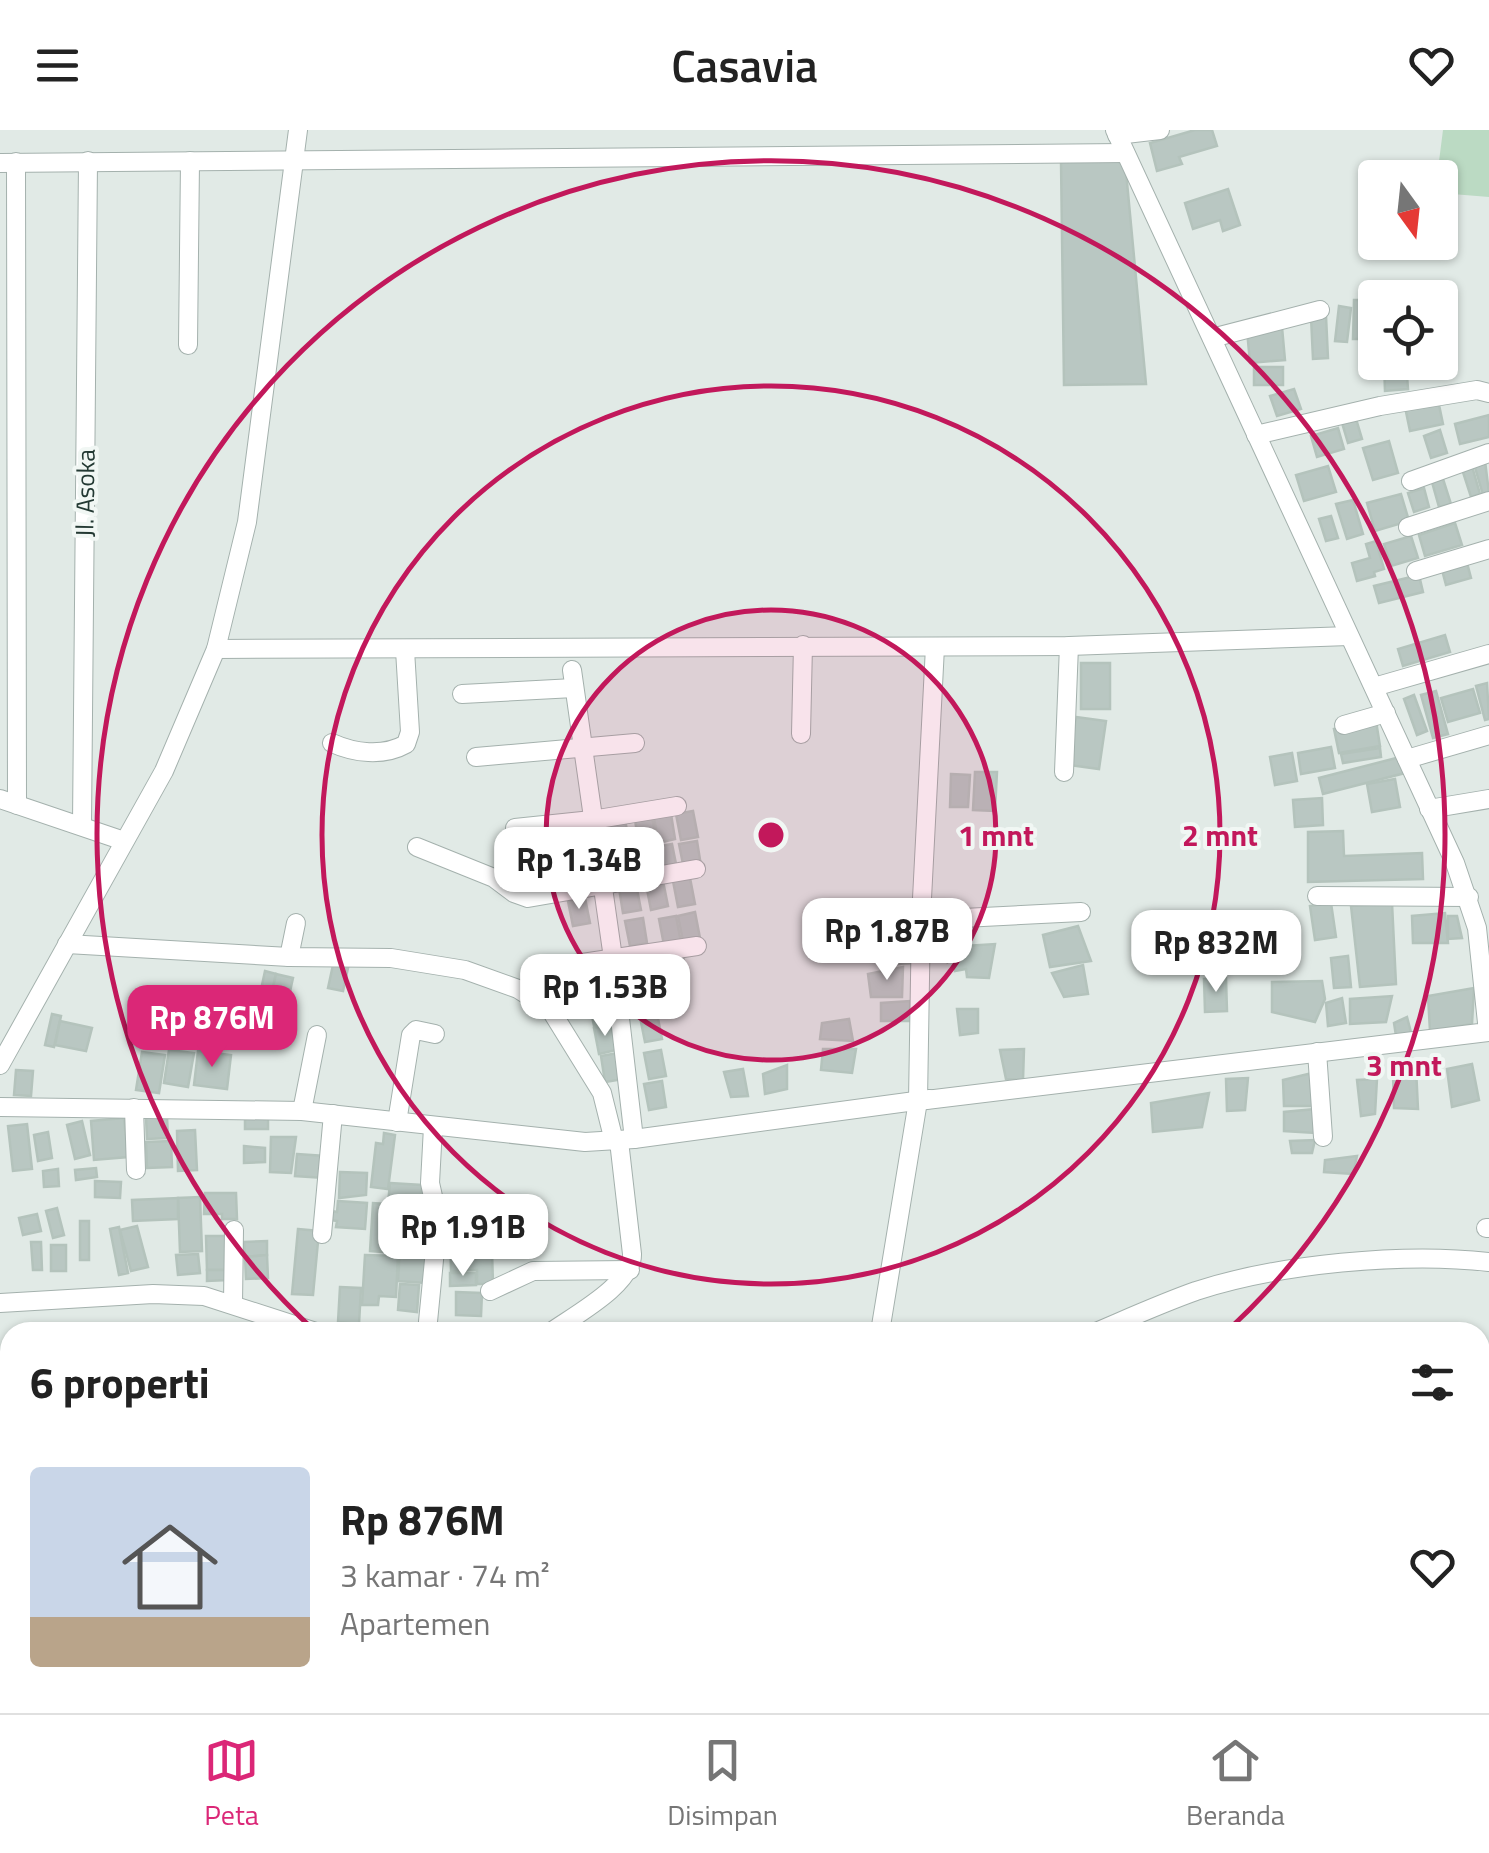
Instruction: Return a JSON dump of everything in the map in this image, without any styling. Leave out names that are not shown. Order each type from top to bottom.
[{"type":"street","points":[[0,1065],[164,771],[216,649],[247,522],[298,130]]},
{"type":"street","points":[[0,1107],[302,1111],[584,1142],[622,1141],[918,1100],[1488,1032],[1477,928],[1469,898],[1116,132],[1160,130]]},
{"type":"street","points":[[124,841],[9,802],[8,162],[1125,153]]},
{"type":"street","name":"Jl. Asoka","points":[[82,825],[88,161]]},
{"type":"street","points":[[188,344],[190,161]]},
{"type":"street","points":[[1212,338],[1320,310]]},
{"type":"street","points":[[1256,435],[1380,406],[1477,390],[1489,393]]},
{"type":"street","points":[[1411,482],[1489,453]]},
{"type":"street","points":[[1408,527],[1489,500]]},
{"type":"street","points":[[1416,571],[1489,549]]},
{"type":"street","points":[[216,649],[1068,646],[1349,636]]},
{"type":"street","points":[[801,734],[803,645]]},
{"type":"street","points":[[1064,772],[1068,646]]},
{"type":"street","points":[[882,1322],[918,1100],[935,647]]},
{"type":"street","points":[[332,743],[350,751],[367,752],[390,751],[406,744],[410,732],[406,650]]},
{"type":"street","points":[[1374,687],[1489,654]]},
{"type":"street","points":[[462,694],[573,679],[580,749],[613,958],[632,1254],[630,1270],[620,1282],[565,1322]]},
{"type":"street","points":[[1344,725],[1386,712]]},
{"type":"street","points":[[1407,759],[1489,735]]},
{"type":"street","points":[[476,757],[634,744]]},
{"type":"street","points":[[1429,809],[1489,799]]},
{"type":"street","points":[[516,828],[676,806]]},
{"type":"street","points":[[417,848],[494,878],[520,896],[602,888],[696,869]]},
{"type":"street","points":[[1317,896],[1469,898]]},
{"type":"street","points":[[844,924],[1081,912]]},
{"type":"street","points":[[289,957],[296,923]]},
{"type":"street","points":[[68,944],[289,957],[392,958],[465,970],[518,989],[550,1009],[602,1094],[622,1141]]},
{"type":"street","points":[[562,966],[697,946]]},
{"type":"street","points":[[398,1122],[411,1035],[416,1030],[435,1034]]},
{"type":"street","points":[[302,1111],[316,1035]]},
{"type":"street","points":[[1317,1052],[1323,1137]]},
{"type":"street","points":[[134,1108],[136,1170]]},
{"type":"street","points":[[322,1234],[333,1114]]},
{"type":"street","points":[[428,1322],[438,1218],[429,1176],[433,1127]]},
{"type":"street","points":[[234,1230],[234,1304]]},
{"type":"street","points":[[1121,1322],[1199,1290],[1260,1277],[1354,1262],[1451,1258],[1489,1262]]},
{"type":"street","points":[[490,1291],[533,1271],[630,1270]]},
{"type":"street","points":[[0,1303],[181,1294],[234,1304],[287,1322]]},
{"type":"green space","points":[[1443,130],[1489,130],[1489,197],[1458,194],[1458,160],[1439,160]]},
{"type":"building","points":[[1195,130],[1212,130],[1217,146],[1179,157],[1182,164],[1157,171],[1150,143]]},
{"type":"building","points":[[1061,161],[1125,161],[1146,384],[1064,385]]},
{"type":"building","points":[[1228,189],[1240,225],[1223,231],[1220,220],[1193,229],[1185,203]]},
{"type":"building","points":[[1354,300],[1358,300],[1358,339],[1353,339]]},
{"type":"building","points":[[1339,306],[1351,308],[1347,342],[1335,341]]},
{"type":"building","points":[[1326,316],[1328,358],[1313,359],[1311,317]]},
{"type":"building","points":[[1282,327],[1285,360],[1250,363],[1247,330]]},
{"type":"building","points":[[1254,367],[1283,367],[1283,385],[1254,385]]},
{"type":"building","points":[[1385,380],[1407,380],[1408,389],[1385,391]]},
{"type":"building","points":[[1294,389],[1301,409],[1277,416],[1270,396]]},
{"type":"building","points":[[1438,400],[1443,424],[1410,431],[1405,407]]},
{"type":"building","points":[[1354,412],[1362,439],[1348,443],[1340,416]]},
{"type":"building","points":[[1489,415],[1489,437],[1460,444],[1455,424]]},
{"type":"building","points":[[1338,428],[1344,449],[1317,457],[1311,436]]},
{"type":"building","points":[[1440,430],[1447,453],[1431,458],[1424,436]]},
{"type":"building","points":[[1389,441],[1398,473],[1373,480],[1363,448]]},
{"type":"building","points":[[1485,461],[1489,493],[1483,495],[1474,464]]},
{"type":"building","points":[[1328,466],[1336,492],[1304,501],[1296,475]]},
{"type":"building","points":[[1472,466],[1480,494],[1471,497],[1462,469]]},
{"type":"building","points":[[1443,479],[1451,504],[1439,507],[1432,482]]},
{"type":"building","points":[[1424,488],[1429,507],[1414,512],[1408,493]]},
{"type":"building","points":[[1401,494],[1409,521],[1375,531],[1367,503]]},
{"type":"building","points":[[1353,500],[1363,534],[1347,539],[1336,504]]},
{"type":"building","points":[[1331,516],[1338,538],[1326,541],[1319,519]]},
{"type":"building","points":[[1455,523],[1462,545],[1425,556],[1419,535]]},
{"type":"building","points":[[1411,536],[1418,558],[1391,566],[1384,544]]},
{"type":"building","points":[[1376,541],[1384,569],[1357,581],[1352,563],[1370,558],[1366,544]]},
{"type":"building","points":[[1466,559],[1471,578],[1446,585],[1441,566]]},
{"type":"building","points":[[1419,575],[1423,592],[1379,603],[1374,586]]},
{"type":"building","points":[[1445,635],[1450,652],[1403,666],[1398,649]]},
{"type":"building","points":[[1081,663],[1110,663],[1110,709],[1081,709]]},
{"type":"building","points":[[1487,683],[1489,719],[1485,720],[1476,686]]},
{"type":"building","points":[[1473,689],[1480,713],[1448,722],[1441,698]]},
{"type":"building","points":[[1436,691],[1448,734],[1433,738],[1421,695]]},
{"type":"building","points":[[1414,695],[1427,731],[1417,735],[1404,699]]},
{"type":"building","points":[[1076,717],[1106,721],[1099,769],[1069,765]]},
{"type":"building","points":[[1376,721],[1380,746],[1339,753],[1334,729]]},
{"type":"building","points":[[1331,747],[1335,768],[1301,774],[1298,753]]},
{"type":"building","points":[[1380,748],[1381,757],[1343,763],[1341,754]]},
{"type":"building","points":[[1292,753],[1297,781],[1275,785],[1270,757]]},
{"type":"building","points":[[1400,757],[1405,773],[1323,794],[1319,778]]},
{"type":"building","points":[[975,772],[997,772],[995,811],[973,810]]},
{"type":"building","points":[[951,774],[970,775],[968,807],[950,807]]},
{"type":"building","points":[[1395,779],[1400,807],[1372,812],[1367,784]]},
{"type":"building","points":[[1322,798],[1323,825],[1295,827],[1293,800]]},
{"type":"building","points":[[693,811],[698,837],[681,840],[676,814]]},
{"type":"building","points":[[671,814],[675,839],[658,843],[654,817]]},
{"type":"building","points":[[652,817],[657,842],[639,845],[635,820]]},
{"type":"building","points":[[625,820],[630,846],[613,849],[608,823]]},
{"type":"building","points":[[1343,831],[1344,856],[1422,853],[1423,879],[1308,882],[1308,832]]},
{"type":"building","points":[[697,841],[701,866],[684,869],[679,844]]},
{"type":"building","points":[[672,844],[677,869],[660,872],[655,847]]},
{"type":"building","points":[[652,848],[657,873],[639,877],[635,851]]},
{"type":"building","points":[[629,851],[633,877],[616,880],[611,854]]},
{"type":"building","points":[[690,878],[695,904],[678,907],[673,881]]},
{"type":"building","points":[[663,881],[668,906],[651,910],[646,884]]},
{"type":"building","points":[[636,884],[641,910],[623,913],[619,888]]},
{"type":"building","points":[[585,898],[590,923],[573,926],[568,901]]},
{"type":"building","points":[[1331,903],[1336,937],[1315,940],[1310,906]]},
{"type":"building","points":[[1392,903],[1396,984],[1360,987],[1351,906]]},
{"type":"building","points":[[695,912],[700,938],[683,941],[678,916]]},
{"type":"building","points":[[1445,913],[1448,943],[1413,943],[1412,916]]},
{"type":"building","points":[[676,916],[681,942],[664,945],[659,919]]},
{"type":"building","points":[[1448,916],[1457,916],[1462,938],[1448,939]]},
{"type":"building","points":[[643,918],[647,943],[630,946],[625,921]]},
{"type":"building","points":[[1078,926],[1091,961],[1050,967],[1043,935]]},
{"type":"building","points":[[909,940],[913,963],[882,965],[883,946]]},
{"type":"building","points":[[995,944],[989,978],[967,977],[966,969],[955,971],[955,958],[948,962],[949,947]]},
{"type":"building","points":[[683,956],[688,981],[670,984],[666,959]]},
{"type":"building","points":[[1348,956],[1351,987],[1334,988],[1331,958]]},
{"type":"building","points":[[663,957],[668,983],[651,986],[646,961]]},
{"type":"building","points":[[643,960],[648,986],[630,989],[625,963]]},
{"type":"building","points":[[333,965],[348,968],[343,991],[328,988]]},
{"type":"building","points":[[1083,965],[1088,994],[1064,997],[1052,973]]},
{"type":"building","points":[[600,966],[605,992],[587,995],[583,969]]},
{"type":"building","points":[[903,967],[902,997],[871,997],[868,974]]},
{"type":"building","points":[[265,971],[276,974],[270,1001],[259,999]]},
{"type":"building","points":[[276,974],[293,978],[287,1005],[270,1001]]},
{"type":"building","points":[[1226,978],[1227,1011],[1205,1012],[1204,979]]},
{"type":"building","points":[[1322,981],[1325,999],[1315,1022],[1272,1012],[1272,982]]},
{"type":"building","points":[[650,987],[655,1012],[638,1015],[633,990]]},
{"type":"building","points":[[1474,988],[1472,1024],[1430,1031],[1428,996]]},
{"type":"building","points":[[1392,996],[1386,1022],[1350,1024],[1350,999]]},
{"type":"building","points":[[606,997],[611,1023],[594,1026],[589,1001]]},
{"type":"building","points":[[1342,998],[1346,1023],[1328,1026],[1326,1003]]},
{"type":"building","points":[[910,1001],[910,1021],[881,1021],[881,1003]]},
{"type":"building","points":[[957,1009],[978,1009],[978,1033],[960,1035]]},
{"type":"building","points":[[657,1013],[662,1039],[645,1042],[640,1017]]},
{"type":"building","points":[[52,1014],[61,1016],[54,1047],[45,1045]]},
{"type":"building","points":[[1407,1017],[1413,1040],[1397,1042],[1394,1023]]},
{"type":"building","points":[[188,1018],[218,1023],[213,1049],[184,1044]]},
{"type":"building","points":[[849,1019],[853,1041],[820,1039],[822,1023]]},
{"type":"building","points":[[60,1021],[92,1028],[86,1051],[55,1045]]},
{"type":"building","points":[[611,1025],[616,1050],[599,1054],[594,1028]]},
{"type":"building","points":[[823,1049],[856,1049],[852,1073],[821,1070]]},
{"type":"building","points":[[1024,1049],[1023,1080],[1006,1079],[1000,1050]]},
{"type":"building","points":[[169,1050],[194,1053],[188,1087],[164,1083]]},
{"type":"building","points":[[661,1050],[666,1076],[649,1079],[644,1053]]},
{"type":"building","points":[[198,1051],[231,1055],[227,1089],[194,1085]]},
{"type":"building","points":[[142,1052],[165,1055],[159,1093],[136,1090]]},
{"type":"building","points":[[618,1053],[623,1079],[605,1082],[601,1056]]},
{"type":"building","points":[[1472,1064],[1479,1100],[1452,1107],[1447,1069]]},
{"type":"building","points":[[787,1065],[787,1089],[765,1094],[763,1074]]},
{"type":"building","points":[[1416,1068],[1418,1109],[1394,1108],[1393,1074]]},
{"type":"building","points":[[743,1069],[748,1096],[731,1097],[724,1072]]},
{"type":"building","points":[[16,1070],[33,1071],[31,1096],[14,1095]]},
{"type":"building","points":[[1312,1073],[1317,1106],[1284,1106],[1283,1080]]},
{"type":"building","points":[[1248,1078],[1245,1110],[1227,1111],[1226,1079]]},
{"type":"building","points":[[1377,1079],[1375,1114],[1361,1116],[1357,1080]]},
{"type":"building","points":[[662,1081],[666,1107],[649,1110],[644,1084]]},
{"type":"building","points":[[1209,1093],[1202,1127],[1153,1132],[1151,1103]]},
{"type":"building","points":[[1316,1109],[1315,1133],[1284,1131],[1284,1112]]},
{"type":"building","points":[[146,1117],[167,1117],[168,1138],[147,1139]]},
{"type":"building","points":[[245,1117],[268,1117],[268,1129],[245,1129]]},
{"type":"building","points":[[124,1118],[128,1157],[94,1160],[91,1121]]},
{"type":"building","points":[[82,1121],[90,1155],[75,1159],[67,1125]]},
{"type":"building","points":[[27,1124],[32,1169],[13,1171],[8,1126]]},
{"type":"building","points":[[195,1130],[197,1170],[178,1171],[177,1131]]},
{"type":"building","points":[[48,1132],[52,1158],[38,1161],[34,1135]]},
{"type":"building","points":[[384,1133],[395,1135],[388,1189],[371,1187],[376,1143],[383,1144]]},
{"type":"building","points":[[271,1137],[296,1137],[291,1173],[270,1172]]},
{"type":"building","points":[[1315,1140],[1312,1153],[1292,1153],[1290,1141]]},
{"type":"building","points":[[171,1141],[172,1167],[147,1168],[146,1142]]},
{"type":"building","points":[[244,1146],[265,1148],[265,1162],[244,1163]]},
{"type":"building","points":[[297,1154],[325,1156],[324,1178],[295,1176]]},
{"type":"building","points":[[1357,1156],[1353,1174],[1324,1172],[1325,1160]]},
{"type":"building","points":[[96,1168],[97,1177],[76,1180],[75,1170]]},
{"type":"building","points":[[58,1169],[59,1186],[44,1187],[43,1171]]},
{"type":"building","points":[[340,1172],[367,1173],[366,1195],[339,1198]]},
{"type":"building","points":[[95,1181],[121,1182],[120,1198],[95,1197]]},
{"type":"building","points":[[390,1183],[422,1185],[420,1203],[409,1202],[409,1210],[429,1212],[427,1242],[397,1240],[396,1253],[370,1251],[373,1203],[388,1204]]},
{"type":"building","points":[[205,1193],[236,1193],[237,1219],[204,1214]]},
{"type":"building","points":[[200,1197],[202,1251],[180,1252],[178,1198]]},
{"type":"building","points":[[178,1198],[178,1219],[133,1221],[132,1200]]},
{"type":"building","points":[[338,1201],[367,1203],[365,1229],[336,1227],[337,1221],[331,1220]]},
{"type":"building","points":[[57,1208],[64,1235],[53,1238],[46,1211]]},
{"type":"building","points":[[37,1214],[41,1231],[23,1235],[19,1218]]},
{"type":"building","points":[[477,1217],[495,1218],[493,1250],[475,1249],[476,1234],[470,1234],[470,1225],[477,1225]]},
{"type":"building","points":[[450,1219],[468,1219],[467,1233],[450,1233]]},
{"type":"building","points":[[80,1221],[89,1221],[89,1260],[80,1260]]},
{"type":"building","points":[[137,1226],[148,1267],[131,1271],[120,1230]]},
{"type":"building","points":[[119,1227],[128,1273],[119,1275],[110,1229]]},
{"type":"building","points":[[298,1229],[319,1231],[313,1295],[292,1294]]},
{"type":"building","points":[[206,1236],[227,1236],[228,1270],[207,1270]]},
{"type":"building","points":[[450,1236],[475,1236],[475,1251],[492,1251],[493,1284],[477,1284],[477,1270],[451,1271]]},
{"type":"building","points":[[267,1241],[267,1255],[245,1257],[244,1242]]},
{"type":"building","points":[[31,1242],[41,1242],[42,1270],[33,1270]]},
{"type":"building","points":[[51,1245],[66,1245],[66,1271],[51,1271]]},
{"type":"building","points":[[400,1248],[427,1249],[425,1283],[398,1281]]},
{"type":"building","points":[[198,1254],[200,1273],[178,1275],[176,1255]]},
{"type":"building","points":[[267,1255],[268,1278],[246,1279],[245,1257]]},
{"type":"building","points":[[365,1255],[398,1256],[396,1297],[379,1296],[378,1305],[362,1305]]},
{"type":"building","points":[[207,1270],[228,1270],[228,1280],[207,1281]]},
{"type":"building","points":[[450,1273],[476,1273],[476,1285],[450,1286]]},
{"type":"building","points":[[400,1284],[419,1285],[417,1312],[398,1310]]},
{"type":"building","points":[[340,1287],[361,1288],[359,1322],[338,1322]]},
{"type":"building","points":[[456,1292],[482,1293],[481,1316],[456,1315]]}]
